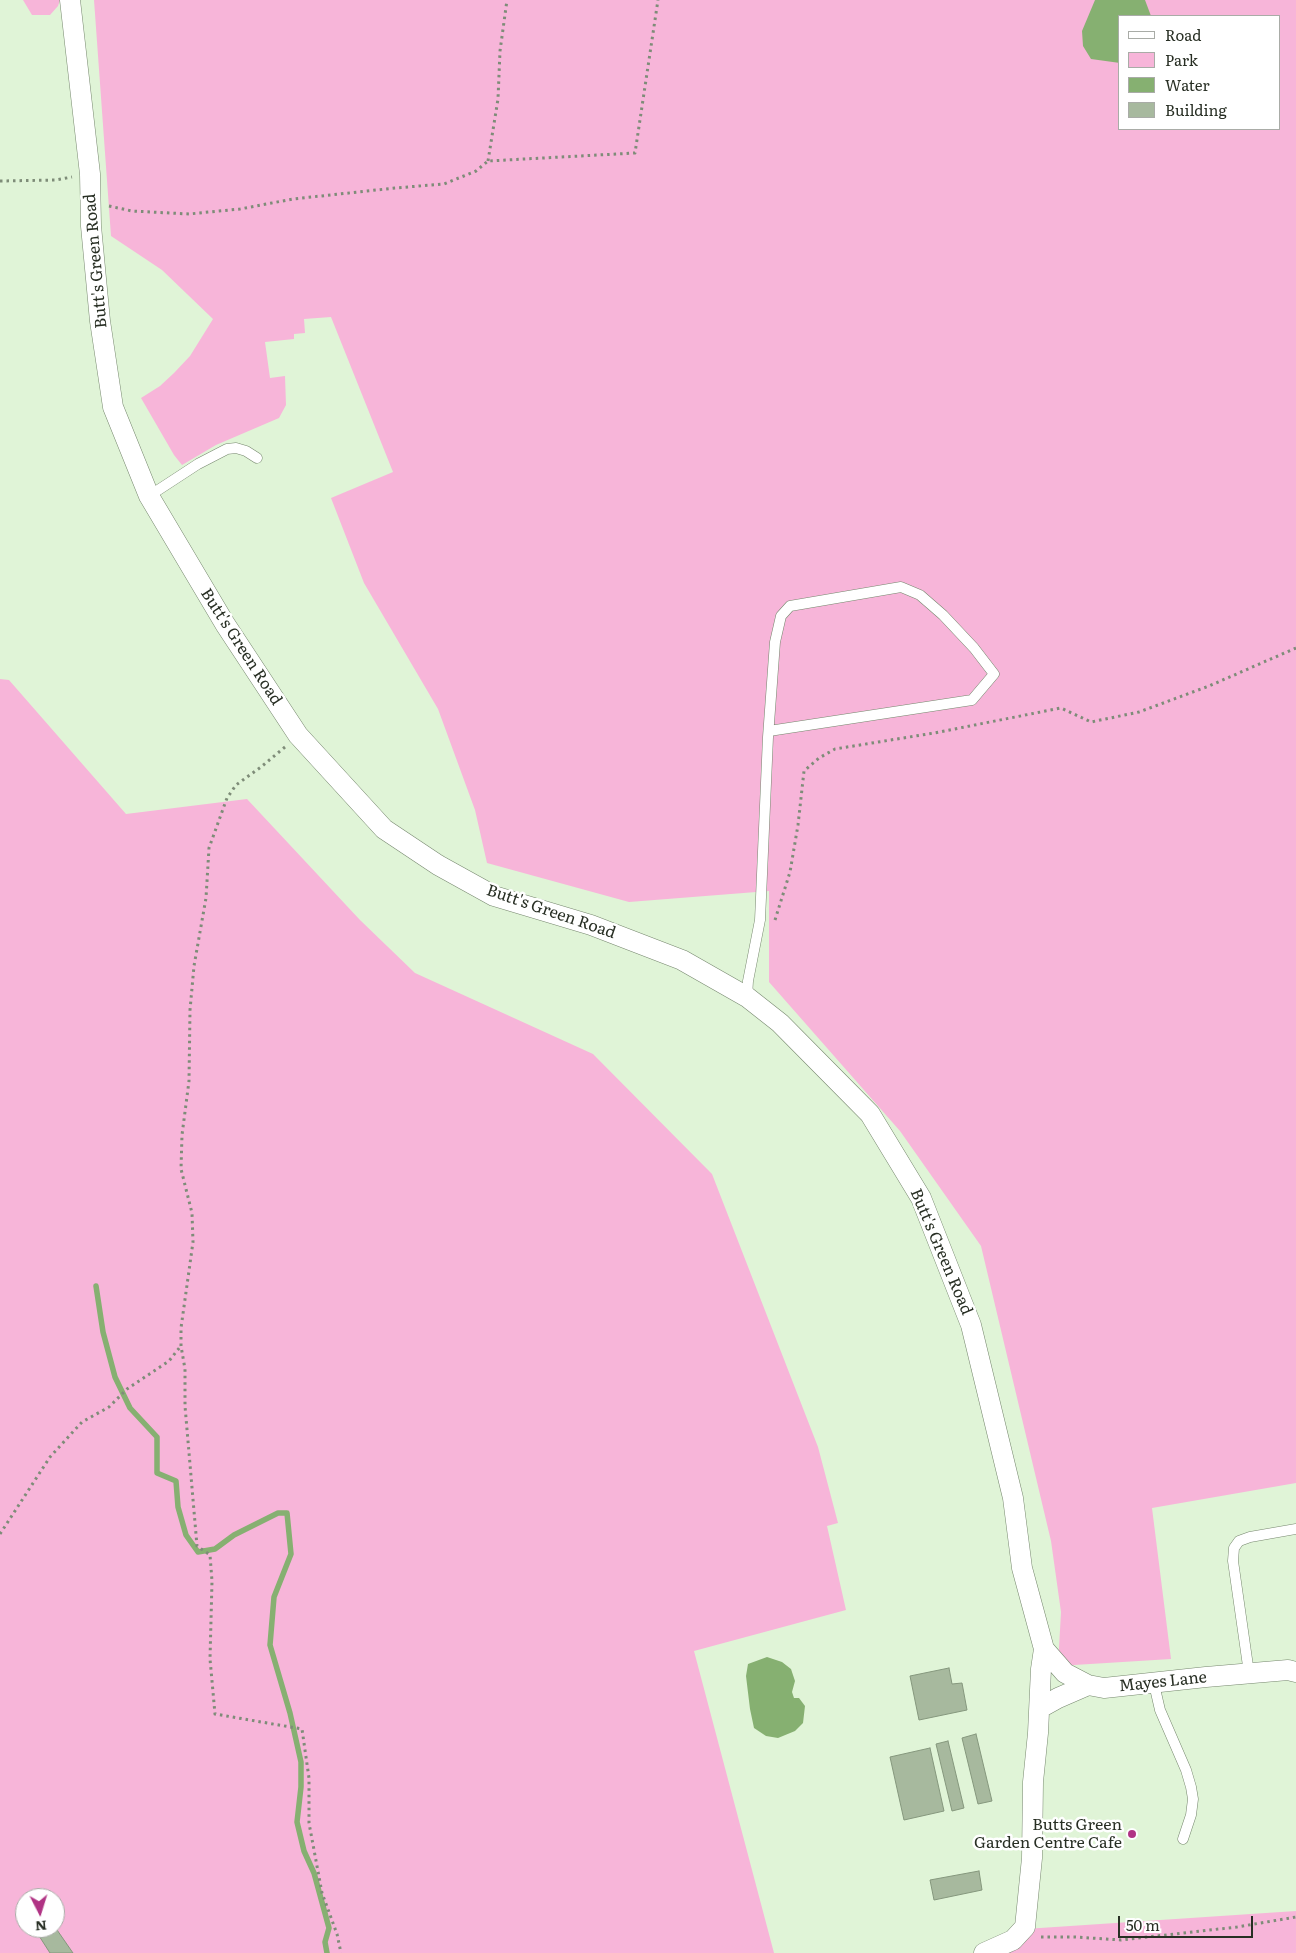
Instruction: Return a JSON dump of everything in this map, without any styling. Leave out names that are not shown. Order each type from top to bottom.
[{"type":"street","name":"Butt's Green Road","points":[[70,0],[90,174],[90,201],[100,321],[114,407],[149,496],[225,624],[298,735],[384,829],[438,865],[494,896],[591,925],[682,960],[747,998],[780,1023],[870,1114],[921,1198],[971,1325],[1014,1498],[1022,1568],[1044,1649]]},
{"type":"street","name":"Mayes Lane","points":[[1044,1649],[1065,1673],[1088,1685],[1104,1688],[1249,1673],[1288,1670],[1296,1672]]},
{"type":"street","points":[[984,1953],[1013,1940],[1025,1927],[1032,1858],[1033,1782],[1044,1649]]},
{"type":"street","points":[[1040,1708],[1088,1685]]},
{"type":"lane","points":[[149,496],[205,460],[227,449],[236,448],[258,458]]},
{"type":"lane","points":[[747,998],[748,981],[760,920],[769,731],[775,642],[780,616],[790,606],[901,586],[920,595],[943,615],[974,648],[994,674],[972,700],[769,731]]},
{"type":"lane","points":[[1249,1673],[1233,1561],[1234,1548],[1239,1541],[1250,1537],[1296,1529]]},
{"type":"lane","points":[[1154,1684],[1160,1710],[1191,1787],[1193,1800],[1191,1815],[1183,1839]]},
{"type":"path","points":[[90,201],[132,212],[190,214],[240,209],[293,199],[444,184],[476,172],[488,161],[498,99],[500,51],[507,0]]},
{"type":"path","points":[[488,161],[635,153],[658,0]]},
{"type":"path","points":[[0,181],[56,180],[90,174]]},
{"type":"path","points":[[773,927],[790,872],[804,771],[819,758],[835,749],[934,734],[1061,708],[1091,722],[1139,712],[1209,686],[1296,648]]},
{"type":"path","points":[[298,735],[262,767],[236,785],[226,798],[209,848],[206,898],[194,966],[190,1010],[189,1081],[182,1136],[182,1169],[192,1213],[193,1242],[181,1328],[181,1346],[185,1369],[185,1406],[197,1546],[210,1555],[212,1581],[210,1660],[214,1714],[302,1728],[310,1778],[311,1833],[322,1893],[337,1934],[341,1953]]},
{"type":"path","points":[[0,1534],[50,1457],[82,1422],[109,1407],[127,1389],[169,1361],[181,1346]]},
{"type":"path","points":[[1013,1940],[1044,1937],[1121,1940],[1238,1927],[1296,1917]]},
{"type":"green space","points":[[23,0],[60,0],[58,6],[50,15],[32,15]]},
{"type":"green space","points":[[94,0],[1296,0],[1296,1483],[1152,1508],[1171,1659],[1058,1666],[1061,1612],[1051,1541],[981,1246],[900,1131],[769,982],[769,891],[629,902],[487,863],[475,810],[438,709],[364,583],[331,498],[393,472],[331,317],[304,319],[305,333],[294,334],[294,339],[265,342],[270,378],[285,376],[286,405],[279,418],[216,445],[182,465],[174,455],[141,398],[160,386],[190,356],[213,319],[162,270],[111,236]]},
{"type":"green space","points":[[0,679],[9,680],[126,814],[247,799],[360,920],[415,973],[593,1054],[712,1174],[818,1447],[838,1523],[827,1526],[846,1610],[694,1651],[774,1953],[0,1953]]},
{"type":"green space","points":[[1296,1911],[1296,1953],[997,1953],[1025,1929]]},
{"type":"water","points":[[1095,0],[1145,0],[1151,15],[1118,15],[1118,63],[1091,59],[1083,46],[1082,31]]},
{"type":"water","points":[[767,1657],[782,1662],[791,1669],[795,1681],[792,1692],[794,1698],[799,1698],[805,1706],[803,1723],[795,1731],[778,1738],[766,1736],[754,1728],[750,1709],[746,1676],[748,1664]]},
{"type":"building","points":[[949,1668],[952,1684],[962,1683],[967,1710],[919,1720],[910,1676]]},
{"type":"building","points":[[976,1734],[992,1801],[978,1804],[962,1738]]},
{"type":"building","points":[[948,1741],[964,1808],[952,1811],[936,1744]]},
{"type":"building","points":[[930,1748],[944,1811],[904,1820],[890,1757]]},
{"type":"building","points":[[979,1871],[982,1890],[934,1900],[930,1880]]},
{"type":"building","points":[[40,1938],[63,1938],[73,1953],[50,1953]]},
{"type":"waterway","points":[[96,1286],[103,1332],[115,1377],[130,1408],[157,1437],[157,1473],[176,1481],[178,1507],[186,1535],[198,1552],[215,1549],[234,1535],[278,1513],[287,1513],[291,1554],[274,1597],[270,1645],[290,1713],[301,1762],[301,1787],[297,1822],[304,1851],[314,1873],[329,1928],[325,1942],[327,1953]]},
{"type":"place","name":"Butts Green Garden Centre Cafe","points":[[1132,1834]]}]
